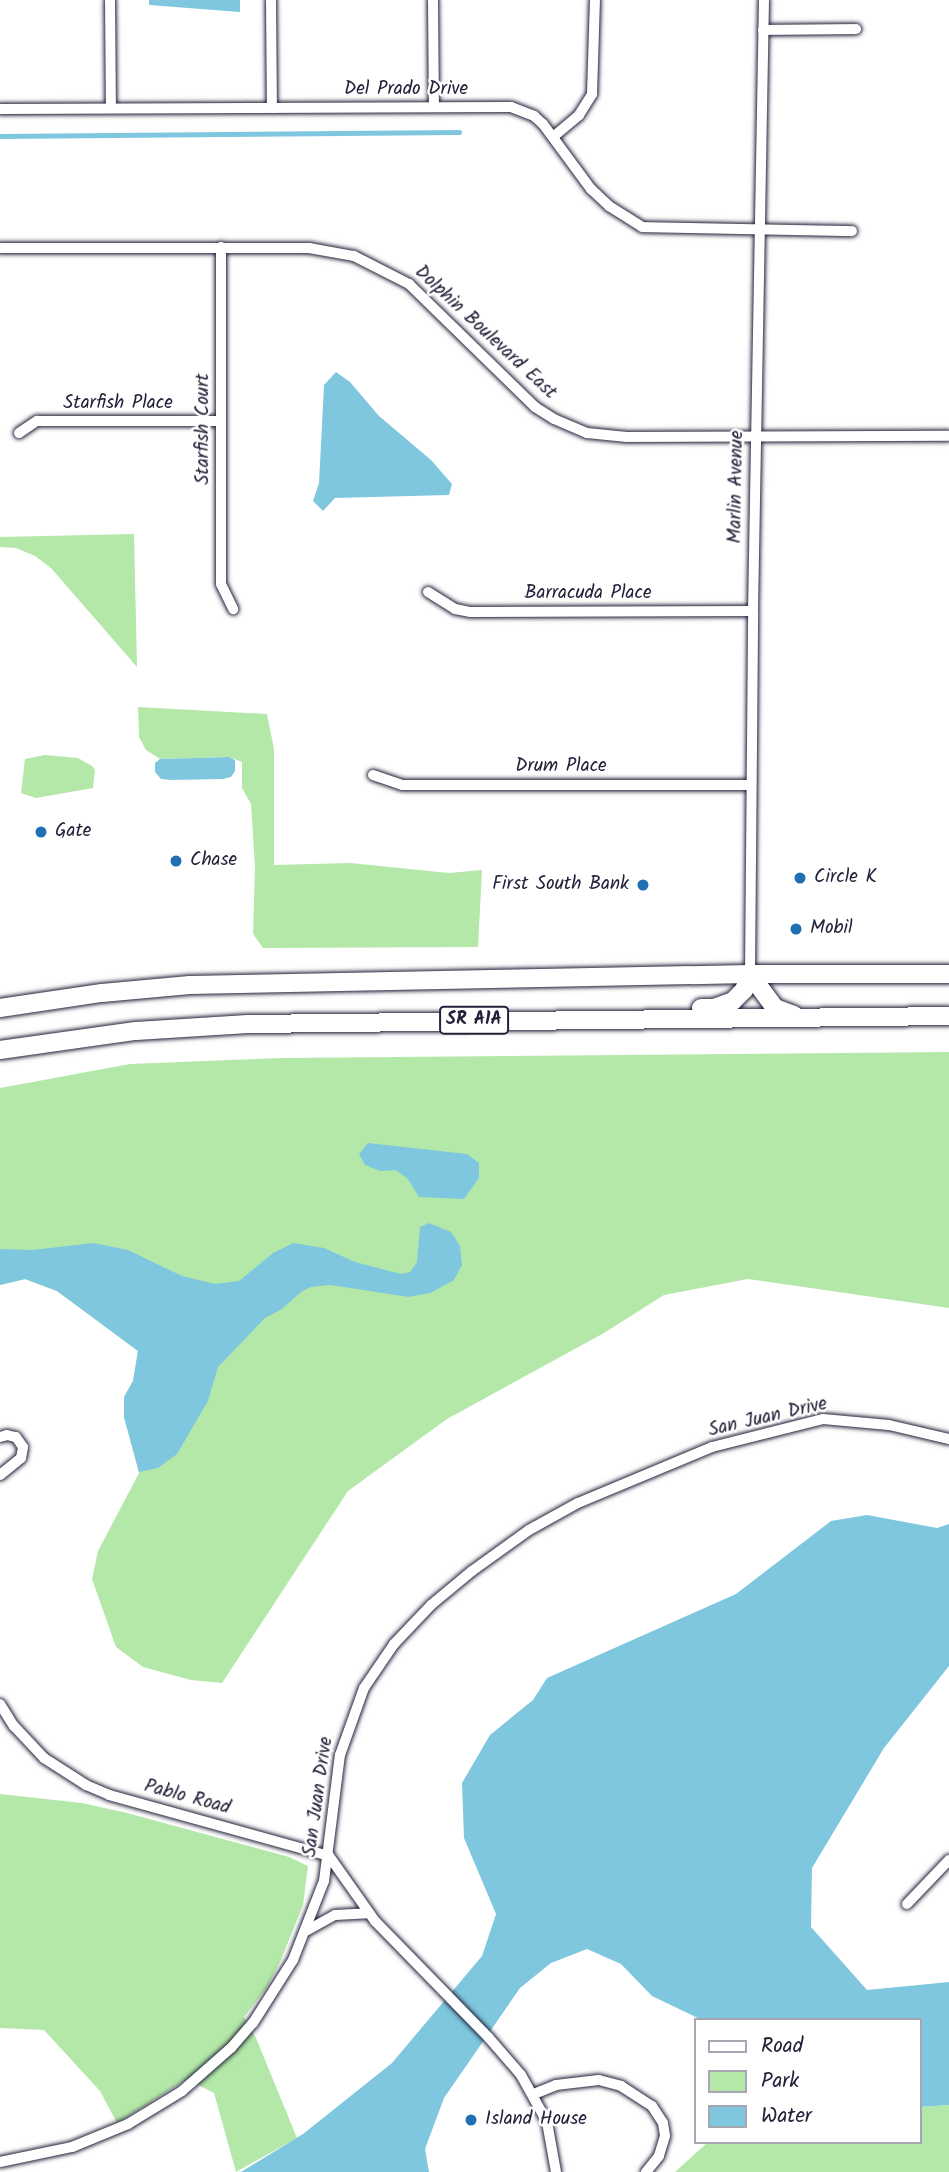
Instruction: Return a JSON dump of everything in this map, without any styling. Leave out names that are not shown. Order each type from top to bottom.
[{"type":"main road","name":"SR A1A","points":[[0,1008],[102,993],[190,985],[750,974],[949,974]]},
{"type":"main road","points":[[750,974],[775,1008],[802,1017]]},
{"type":"main road","points":[[511,1019],[549,1009],[714,1008],[733,1001],[744,990],[750,974]]},
{"type":"main road","name":"SR A1A","points":[[0,1050],[150,1030],[248,1024],[949,1016]]},
{"type":"street","points":[[110,0],[111,108]]},
{"type":"street","points":[[271,0],[272,108]]},
{"type":"street","points":[[433,0],[433,107]]},
{"type":"street","points":[[553,137],[579,115],[592,94],[594,0]]},
{"type":"street","name":"Marlin Avenue","points":[[750,974],[755,436],[764,0]]},
{"type":"street","points":[[763,30],[856,29]]},
{"type":"street","name":"Del Prado Drive","points":[[0,109],[511,107],[534,116],[591,189],[609,206],[642,227],[852,231]]},
{"type":"street","name":"Starfish Court","points":[[221,247],[221,584],[233,609]]},
{"type":"street","name":"Dolphin Boulevard East","points":[[0,248],[324,249],[354,256],[383,268],[421,294],[535,407],[574,429],[618,437],[948,436]]},
{"type":"street","name":"Starfish Place","points":[[19,433],[37,421],[221,421]]},
{"type":"street","name":"Barracuda Place","points":[[428,592],[440,603],[471,612],[753,611]]},
{"type":"street","name":"Drum Place","points":[[373,775],[402,785],[750,785]]},
{"type":"street","name":"San Juan Drive","points":[[0,2162],[34,2157],[96,2139],[147,2114],[182,2091],[231,2048],[253,2023],[272,1996],[306,1931],[324,1881],[340,1755],[368,1680],[394,1644],[431,1605],[492,1555],[578,1503],[712,1447],[823,1419],[889,1425],[949,1439]]},
{"type":"street","points":[[0,1437],[16,1437],[23,1447],[21,1458],[0,1475]]},
{"type":"street","name":"Pablo Road","points":[[0,1704],[14,1726],[44,1758],[86,1785],[109,1795],[329,1856]]},
{"type":"street","points":[[329,1856],[368,1913],[489,2038],[534,2094],[547,2122],[556,2172]]},
{"type":"street","points":[[906,1903],[949,1860]]},
{"type":"street","points":[[306,1931],[335,1915],[368,1913]]},
{"type":"street","points":[[534,2094],[556,2085],[599,2080],[621,2085],[652,2106],[663,2123],[665,2136],[659,2156],[646,2172]]},
{"type":"green space","points":[[134,534],[137,667],[51,568],[35,556],[16,548],[0,547],[0,537]]},
{"type":"green space","points":[[138,707],[267,714],[274,749],[274,865],[350,863],[449,873],[482,870],[478,947],[263,948],[253,934],[255,867],[251,804],[242,788],[242,762],[229,757],[160,759],[146,750],[139,737]]},
{"type":"green space","points":[[45,755],[78,758],[92,766],[95,770],[93,788],[36,798],[21,793],[25,759]]},
{"type":"green space","points":[[949,1052],[949,1308],[748,1279],[664,1295],[604,1333],[447,1419],[348,1491],[222,1683],[191,1680],[143,1667],[116,1647],[92,1579],[98,1551],[139,1473],[124,1417],[124,1397],[133,1381],[138,1351],[57,1291],[25,1279],[0,1285],[0,1088],[130,1064],[282,1058]]},
{"type":"green space","points":[[0,1794],[82,1803],[127,1813],[289,1857],[308,1866],[303,1905],[280,1962],[267,1987],[244,2017],[256,2038],[297,2138],[236,2172],[214,2093],[187,2079],[117,2123],[100,2091],[44,2030],[0,2028]]},
{"type":"green space","points":[[949,2105],[949,2172],[675,2172],[706,2144],[921,2144],[921,2107]]},
{"type":"water","points":[[149,0],[240,0],[240,12],[149,5]]},
{"type":"water","points":[[336,372],[350,382],[379,416],[431,460],[452,484],[449,495],[335,498],[323,511],[313,501],[319,483],[324,385]]},
{"type":"water","points":[[229,757],[235,760],[235,771],[231,777],[223,779],[161,779],[155,772],[155,763],[160,759]]},
{"type":"water","points":[[368,1143],[467,1154],[479,1163],[479,1178],[464,1199],[419,1197],[408,1179],[396,1170],[380,1171],[365,1165],[359,1154]]},
{"type":"water","points":[[429,1223],[451,1232],[460,1246],[462,1265],[454,1280],[430,1293],[409,1297],[330,1285],[311,1287],[301,1292],[282,1309],[265,1318],[218,1367],[208,1401],[177,1454],[158,1468],[139,1472],[124,1417],[124,1397],[133,1381],[138,1351],[57,1291],[25,1279],[0,1285],[0,1249],[32,1250],[94,1243],[128,1250],[182,1276],[215,1284],[239,1281],[273,1253],[293,1243],[324,1248],[355,1262],[401,1274],[410,1272],[417,1262],[420,1227]]},
{"type":"water","points":[[867,1515],[937,1528],[949,1524],[949,1666],[884,1748],[812,1868],[811,1927],[867,1990],[949,1982],[949,2105],[921,2107],[921,2018],[698,2018],[652,1996],[621,1964],[587,1949],[551,1963],[520,1988],[444,2098],[425,2149],[429,2172],[241,2172],[303,2134],[392,2063],[482,1956],[496,1914],[464,1838],[462,1783],[490,1735],[533,1700],[547,1678],[736,1594],[831,1521]]},
{"type":"waterway","points":[[0,136],[459,132]]},
{"type":"place","name":"Gate","points":[[41,832]]},
{"type":"place","name":"Chase","points":[[176,861]]},
{"type":"place","name":"Circle K","points":[[800,878]]},
{"type":"place","name":"First South Bank","points":[[643,885]]},
{"type":"place","name":"Mobil","points":[[796,929]]},
{"type":"place","name":"Island House","points":[[471,2120]]}]
